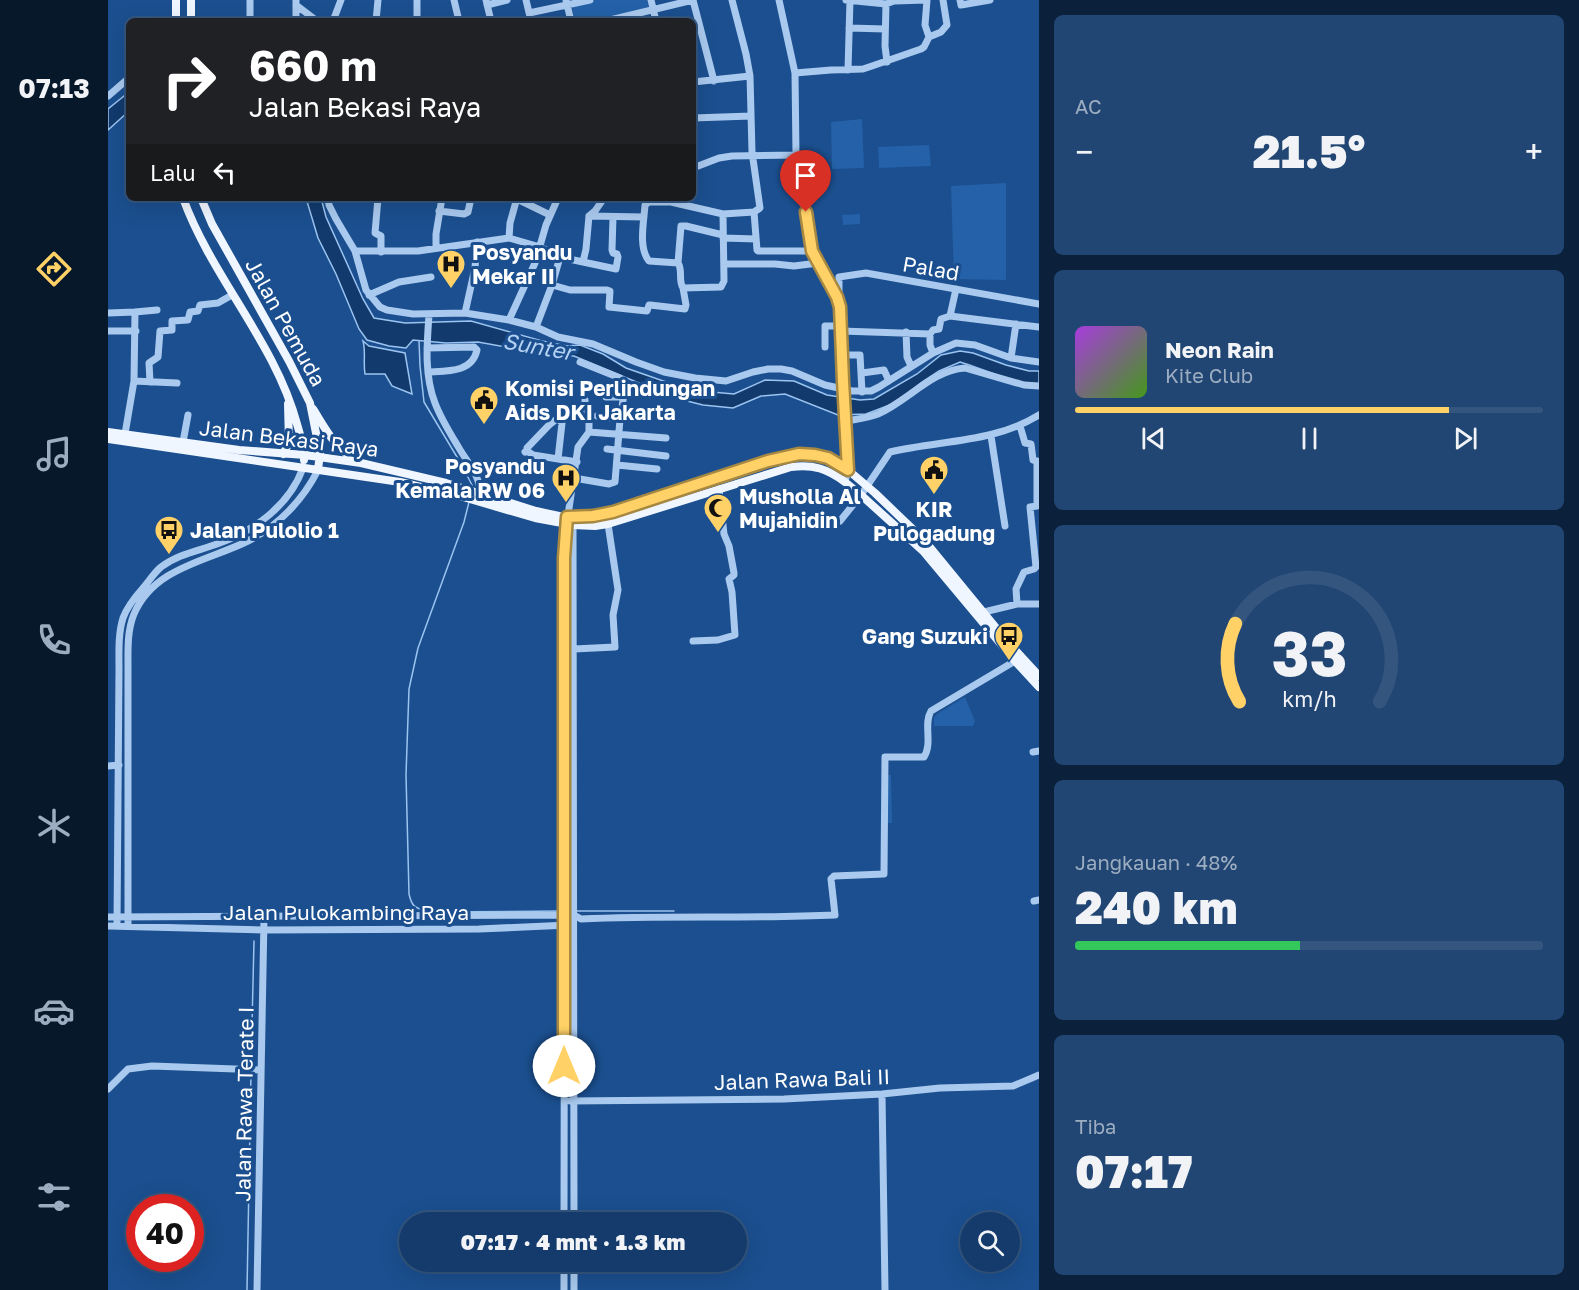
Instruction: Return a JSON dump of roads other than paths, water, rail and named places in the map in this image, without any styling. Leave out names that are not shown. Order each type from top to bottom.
[{"type":"main road","points":[[176,0],[176,18]]},
{"type":"main road","points":[[191,0],[191,18]]},
{"type":"main road","name":"Jalan Pemuda","points":[[184,201],[232,295],[273,361],[287,392],[305,455],[303,468]]},
{"type":"main road","name":"Jalan Pemuda","points":[[202,201],[212,224],[310,403],[321,457],[318,470]]},
{"type":"main road","points":[[283,454],[289,442],[287,392]]},
{"type":"main road","points":[[310,403],[323,426],[342,450],[361,463]]},
{"type":"main road","name":"Jalan Bekasi Raya","points":[[108,432],[183,442],[303,468],[478,496],[535,518],[569,519],[613,512],[768,461],[799,454],[828,458],[848,470],[867,486],[924,540],[1006,640],[1039,676]]},
{"type":"main road","name":"Jalan Bekasi Raya","points":[[108,439],[212,450],[305,455],[361,463],[451,485],[463,493]]},
{"type":"main road","name":"Jalan Bekasi Raya","points":[[569,519],[595,526],[608,524],[791,467],[807,465],[827,471],[861,495],[923,551],[1039,687]]},
{"type":"street","points":[[250,0],[250,18]]},
{"type":"street","points":[[334,18],[341,0]]},
{"type":"street","points":[[376,18],[378,0]]},
{"type":"street","points":[[417,0],[418,18]]},
{"type":"street","points":[[454,0],[458,18]]},
{"type":"street","points":[[490,18],[487,2],[507,0]]},
{"type":"street","points":[[526,0],[530,17],[566,3],[590,0]]},
{"type":"street","points":[[651,0],[655,18]]},
{"type":"street","points":[[623,18],[693,0],[714,81]]},
{"type":"street","points":[[675,201],[723,214],[754,212],[760,208],[752,155],[750,76],[732,0]]},
{"type":"street","points":[[779,0],[795,73],[796,155],[802,176],[812,251],[840,307],[848,470],[845,482]]},
{"type":"street","points":[[848,70],[848,0],[886,4],[894,1],[927,0],[925,26],[929,37]]},
{"type":"street","points":[[795,73],[863,69],[921,49],[929,37],[941,32],[947,25],[945,0]]},
{"type":"street","points":[[960,3],[990,0]]},
{"type":"street","points":[[296,2],[296,18]]},
{"type":"street","points":[[296,2],[314,18]]},
{"type":"street","points":[[566,3],[570,18]]},
{"type":"street","points":[[886,4],[887,62]]},
{"type":"street","points":[[849,28],[885,29]]},
{"type":"street","points":[[696,82],[750,76]]},
{"type":"street","points":[[108,96],[126,81]]},
{"type":"street","points":[[696,118],[751,116]]},
{"type":"street","points":[[696,167],[719,158],[796,155]]},
{"type":"street","points":[[328,201],[355,251],[366,290],[380,307],[387,310],[429,316],[465,313],[509,320],[536,327],[558,337],[593,344],[664,372],[708,380],[726,381],[753,372],[781,369],[844,391],[871,391],[933,353],[950,345],[963,343],[1011,358],[1039,362]]},
{"type":"street","points":[[378,201],[375,233],[381,236],[381,252]]},
{"type":"street","points":[[436,248],[441,201]]},
{"type":"street","points":[[439,211],[464,214],[468,212],[470,201]]},
{"type":"street","points":[[509,238],[510,223],[516,201]]},
{"type":"street","points":[[523,201],[550,215]]},
{"type":"street","points":[[509,320],[535,263],[557,201]]},
{"type":"street","points":[[589,216],[595,212],[602,201]]},
{"type":"street","points":[[660,201],[649,202],[645,205],[642,232],[645,255],[649,261],[678,262]]},
{"type":"street","points":[[754,212],[757,251],[812,251]]},
{"type":"street","points":[[683,288],[721,287],[724,280],[723,214]]},
{"type":"street","points":[[589,216],[644,217]]},
{"type":"street","points":[[583,262],[589,216]]},
{"type":"street","points":[[355,251],[418,251],[509,238],[540,247],[560,258],[616,268],[618,257],[612,250],[613,217]]},
{"type":"street","points":[[552,285],[570,290],[608,290],[610,291],[609,307],[647,311],[650,304],[684,309],[686,305],[678,262],[680,228],[686,226],[723,237],[756,239]]},
{"type":"street","points":[[465,313],[473,277],[477,242]]},
{"type":"street","points":[[536,327],[560,258]]},
{"type":"street","points":[[724,264],[794,266],[818,263]]},
{"type":"street","name":"Palad","points":[[837,297],[839,277],[866,273],[1039,304]]},
{"type":"street","points":[[369,295],[399,282],[431,277]]},
{"type":"street","points":[[950,316],[956,289]]},
{"type":"street","points":[[150,382],[149,363],[158,357],[160,332],[171,331],[172,321],[188,320],[190,312],[198,311],[200,305],[218,303],[232,295]]},
{"type":"street","points":[[108,313],[157,310]]},
{"type":"street","points":[[125,434],[134,381],[135,312]]},
{"type":"street","points":[[429,316],[428,372],[433,399],[473,471],[479,485],[478,496]]},
{"type":"street","points":[[933,353],[930,334],[939,328],[941,319],[950,316],[1039,327]]},
{"type":"street","points":[[1011,358],[1016,324]]},
{"type":"street","points":[[825,347],[825,326],[930,334]]},
{"type":"street","points":[[108,331],[136,331]]},
{"type":"street","points":[[906,332],[907,357],[911,366]]},
{"type":"street","points":[[427,346],[474,347],[477,350],[473,360],[460,369],[428,372]]},
{"type":"street","points":[[842,355],[860,355],[862,392]]},
{"type":"street","points":[[574,478],[614,483],[625,385],[620,378],[580,362]]},
{"type":"street","points":[[846,418],[879,414],[924,385],[958,368],[966,368],[1024,385],[1039,386]]},
{"type":"street","points":[[862,372],[884,370],[890,381]]},
{"type":"street","points":[[134,381],[177,383]]},
{"type":"street","points":[[606,398],[623,398]]},
{"type":"street","points":[[564,1212],[569,519],[578,447],[589,432],[585,400]]},
{"type":"street","points":[[183,442],[188,415]]},
{"type":"street","points":[[840,521],[890,452],[991,435],[1020,426],[1039,415]]},
{"type":"street","points":[[597,416],[620,419]]},
{"type":"street","points":[[558,459],[562,424],[560,419],[556,418],[525,452],[533,455],[541,456],[558,459],[577,462]]},
{"type":"street","points":[[1017,604],[1016,589],[1024,572],[1036,567],[1030,507],[1037,506],[1037,461],[1033,460],[1031,444],[1024,443],[1020,426]]},
{"type":"street","points":[[589,432],[666,438]]},
{"type":"street","points":[[991,435],[1005,526]]},
{"type":"street","points":[[607,449],[666,456]]},
{"type":"street","points":[[617,465],[657,469]]},
{"type":"street","points":[[117,926],[119,669],[120,632],[123,619],[135,597],[161,567],[183,555],[215,545],[249,530],[262,522],[284,501],[300,477],[303,468]]},
{"type":"street","points":[[128,926],[128,669],[129,632],[133,616],[157,584],[178,570],[248,542],[281,519],[293,507],[318,470]]},
{"type":"street","points":[[693,641],[718,640],[734,636],[732,592],[729,579],[734,573],[729,546],[724,534],[719,489]]},
{"type":"street","points":[[284,501],[293,507]]},
{"type":"street","points":[[569,519],[574,649],[574,1212]]},
{"type":"street","points":[[574,649],[615,648],[613,615],[618,590],[608,524]]},
{"type":"street","points":[[215,545],[219,553]]},
{"type":"street","points":[[984,612],[1017,604],[1039,604]]},
{"type":"street","points":[[573,925],[581,919],[652,916],[709,918],[835,915],[831,879],[834,876],[884,874],[885,758],[924,757],[927,752],[928,718],[931,711],[1015,661]]},
{"type":"street","points":[[119,669],[128,669]]},
{"type":"street","points":[[119,695],[128,695]]},
{"type":"street","points":[[108,766],[119,765]]},
{"type":"street","points":[[574,912],[581,919]]},
{"type":"street","name":"Jalan Pulokambing Raya","points":[[108,917],[264,918],[574,912]]},
{"type":"street","name":"Jalan Rawa Terate I","points":[[257,1290],[258,1070],[264,918]]},
{"type":"street","name":"Jalan Pulokambing Raya","points":[[108,926],[264,930],[479,929],[573,925]]},
{"type":"street","points":[[108,1089],[128,1069],[152,1066],[258,1070]]},
{"type":"street","name":"Jalan Rawa Bali II","points":[[564,1101],[784,1099],[882,1094],[940,1088],[1013,1086],[1039,1075]]},
{"type":"street","points":[[882,1094],[885,1290]]},
{"type":"street","points":[[564,1272],[564,1290]]},
{"type":"street","points":[[574,1272],[574,1290]]},
{"type":"water","points":[[126,94],[126,114],[108,130],[108,109]]},
{"type":"water","name":"Sunter","points":[[307,201],[322,201],[326,217],[374,318],[405,323],[471,321],[542,341],[567,346],[580,345],[603,354],[626,368],[689,390],[734,394],[765,380],[794,381],[827,395],[860,400],[874,399],[917,374],[941,355],[960,351],[1029,371],[1039,371],[1039,384],[1011,380],[960,362],[939,371],[895,403],[866,414],[838,415],[785,394],[761,396],[733,408],[703,405],[675,398],[574,356],[549,355],[478,342],[446,343],[413,340],[406,348],[389,346],[367,340],[359,329],[318,238]]},
{"type":"water","points":[[363,341],[369,346],[405,353],[412,394],[392,386],[385,374],[365,374]]},
{"type":"waterway","points":[[419,341],[424,402],[460,462],[472,488]]},
{"type":"waterway","points":[[469,502],[464,522],[418,648],[409,689],[406,775],[409,894],[415,907],[429,912],[562,911]]},
{"type":"waterway","points":[[576,911],[674,911]]},
{"type":"waterway","points":[[251,1067],[254,941]]},
{"type":"waterway","points":[[247,1290],[251,1072]]},
{"type":"place","name":"Posyandu Mekar II","points":[[451,290]]},
{"type":"place","name":"Komisi Perlindungan Aids DKI Jakarta","points":[[484,426]]},
{"type":"place","name":"KIR Pulogadung","points":[[934,496]]},
{"type":"place","name":"Posyandu Kemala RW 06","points":[[566,504]]},
{"type":"place","name":"Musholla Al Mujahidin","points":[[718,534]]},
{"type":"place","name":"Jalan Pulolio 1","points":[[169,556]]},
{"type":"place","name":"Gang Suzuki","points":[[1009,662]]}]
